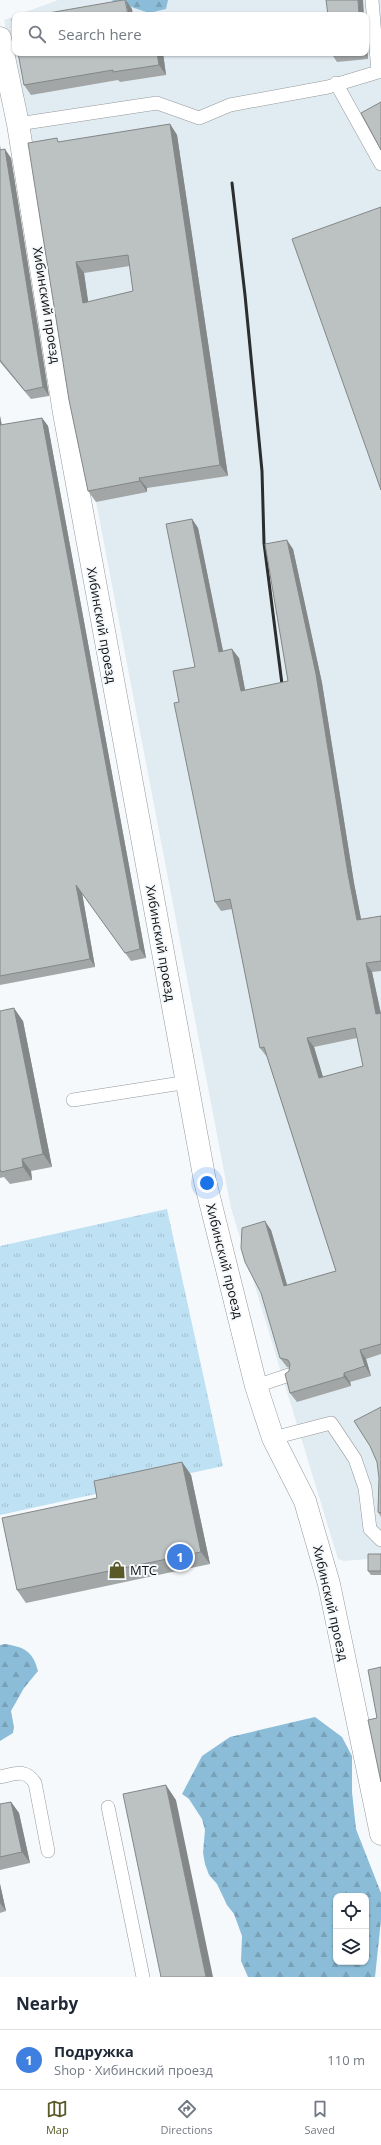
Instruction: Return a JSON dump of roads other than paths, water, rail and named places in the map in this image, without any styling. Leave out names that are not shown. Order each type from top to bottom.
[{"type":"street","name":"Хибинский проезд","points":[[0,38],[18,124],[64,413],[172,1008],[188,1082],[205,1181],[256,1386],[273,1438],[305,1501],[329,1584],[381,1834]]},
{"type":"lane","points":[[18,124],[157,103],[198,118],[230,106],[328,87],[336,83],[378,72],[372,0]]},
{"type":"lane","points":[[336,83],[381,164]]},
{"type":"lane","points":[[73,1100],[188,1082]]},
{"type":"lane","points":[[256,1386],[289,1374]]},
{"type":"lane","points":[[273,1438],[331,1423],[355,1459],[365,1488],[370,1529],[381,1540]]},
{"type":"lane","points":[[0,1777],[21,1772],[30,1775],[35,1783],[48,1851]]},
{"type":"lane","points":[[108,1807],[143,1977]]},
{"type":"railway","points":[[232,183],[245,295],[262,471],[264,543],[283,692]]},
{"type":"place","name":"Подружка","points":[[180,1557]]},
{"type":"place","name":"МТС","points":[[117,1570]]}]
